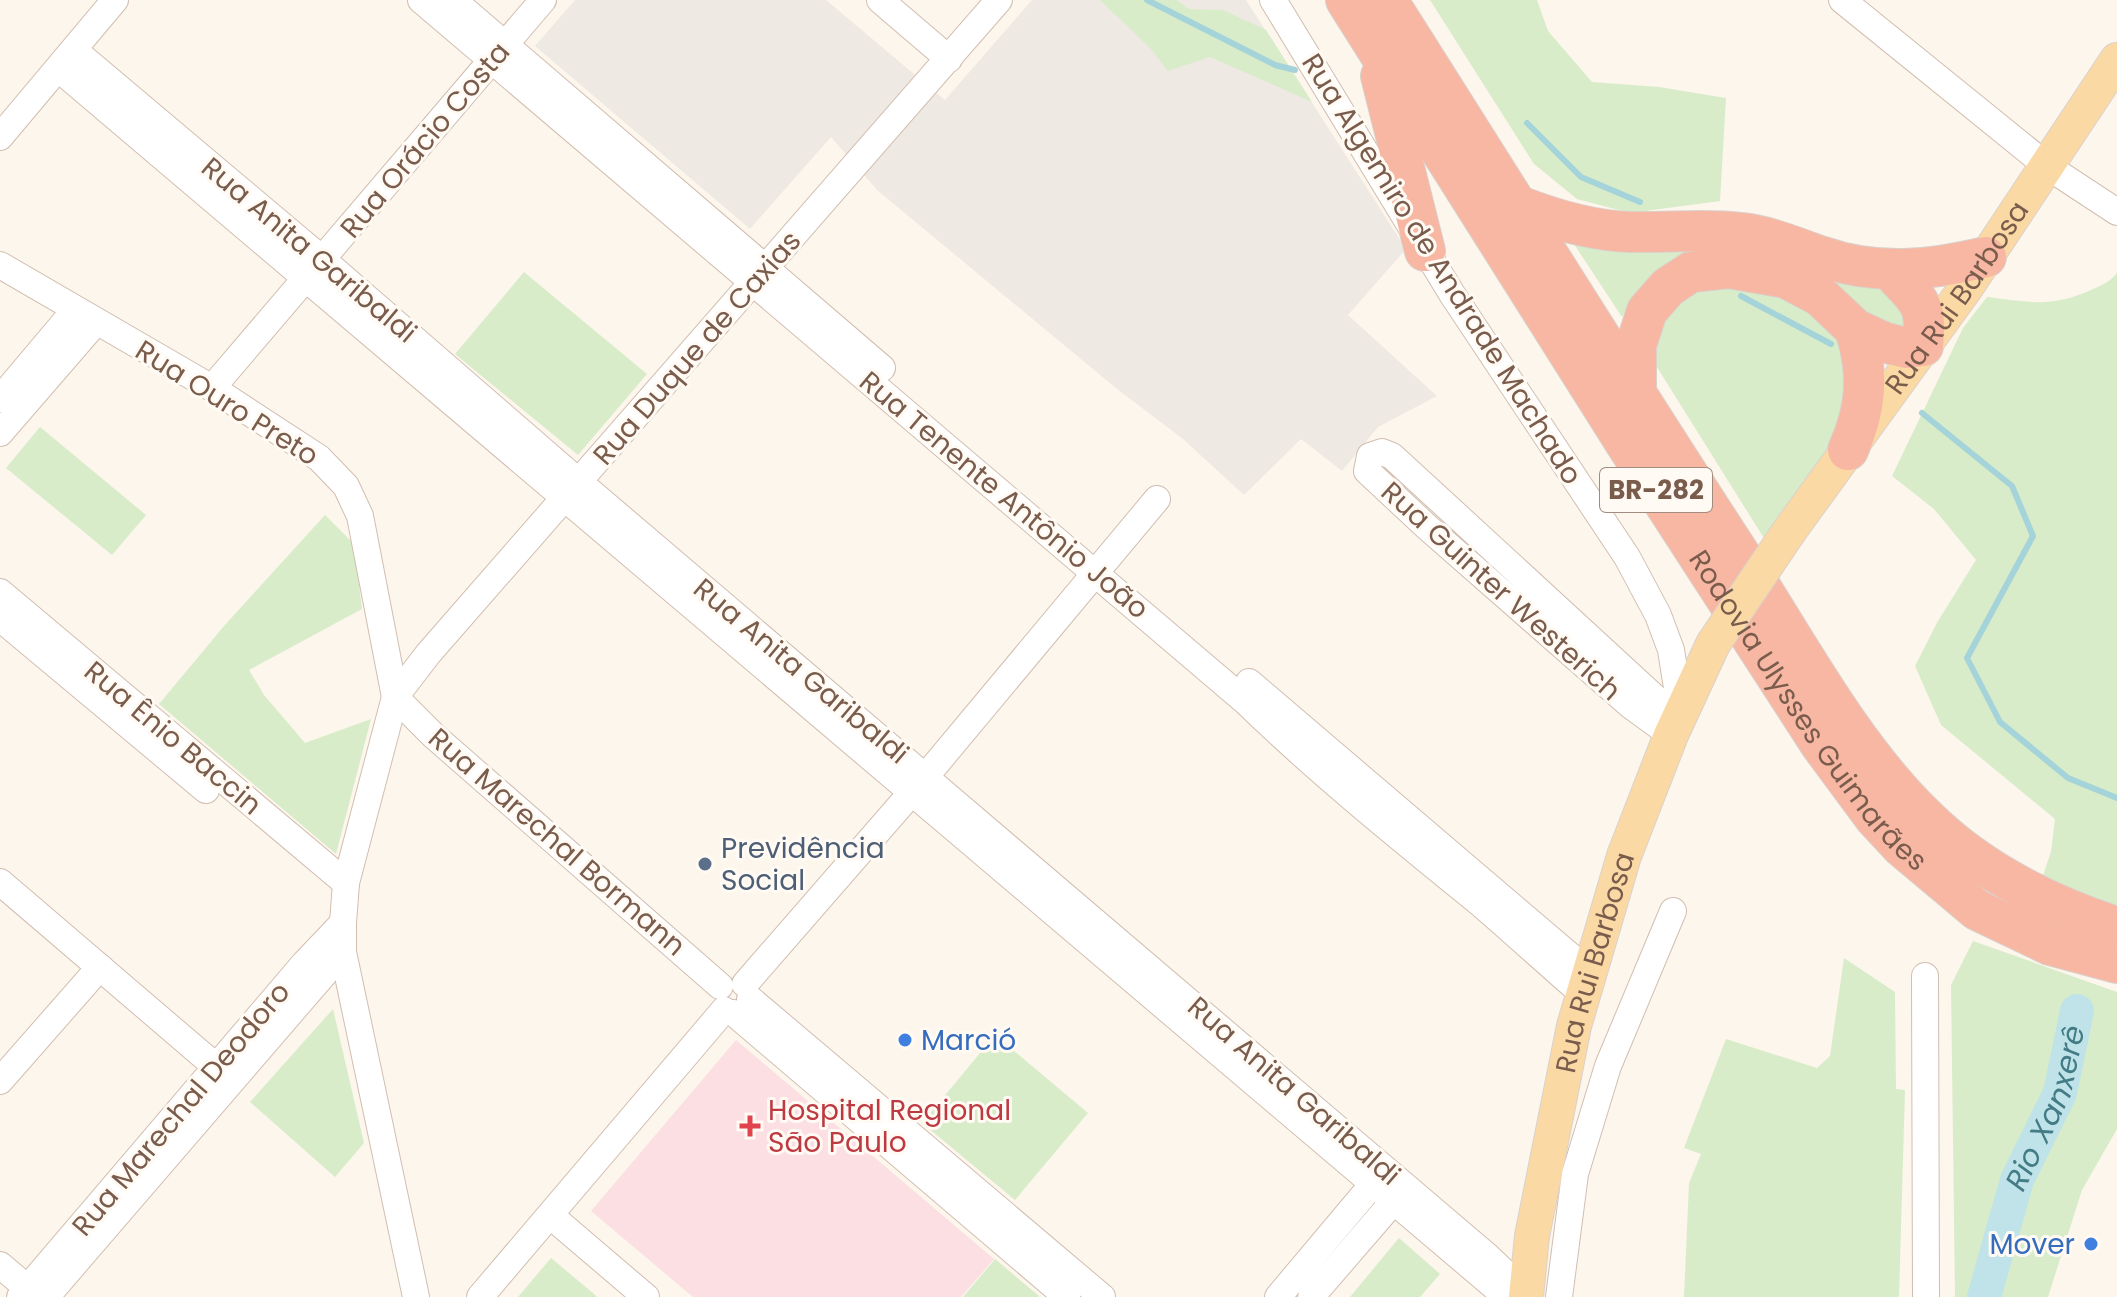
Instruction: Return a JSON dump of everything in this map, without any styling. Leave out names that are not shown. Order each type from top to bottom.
[{"type":"highway","name":"Rodovia Ulysses Guimarães","points":[[1346,0],[1821,745],[1875,818],[1902,847],[1977,910],[2050,945],[2117,963]]},
{"type":"highway","name":"Rodovia Ulysses Guimarães","points":[[1387,0],[1636,396],[1823,685],[1886,775],[1925,818],[1994,874],[2084,916],[2117,927]]},
{"type":"highway","points":[[1372,41],[1425,251]]},
{"type":"highway","points":[[1519,206],[1558,221],[1609,230],[1743,233],[1796,246],[1826,258],[1891,271],[1939,267],[1986,257]]},
{"type":"highway","points":[[1636,396],[1636,345],[1647,311],[1668,287],[1691,272],[1729,268],[1786,278],[1820,296],[1855,329],[1883,342],[1906,348],[1923,346],[1926,317],[1917,299],[1891,271]]},
{"type":"highway","points":[[1848,450],[1865,403],[1863,353],[1855,329]]},
{"type":"main road","name":"Rua Rui Barbosa","points":[[1519,1296],[1574,1026],[1624,856],[1677,722],[1713,644],[1790,530],[1986,257],[2117,60]]},
{"type":"street","points":[[0,137],[115,0]]},
{"type":"street","name":"Rua Tenente Antônio João","points":[[421,0],[499,53],[1587,984]]},
{"type":"street","name":"Rua Tenente Antônio João","points":[[453,0],[499,53]]},
{"type":"street","name":"Rua Orácio Costa","points":[[212,388],[543,0]]},
{"type":"street","points":[[880,0],[949,59]]},
{"type":"street","name":"Rua Duque de Caxias","points":[[395,697],[428,654],[999,0]]},
{"type":"street","name":"Rua Algemiro de Andrade Machado","points":[[1273,0],[1425,251],[1627,557],[1658,615],[1671,650],[1677,722]]},
{"type":"street","points":[[1842,0],[2047,166],[2117,212]]},
{"type":"street","name":"Rua Anita Garibaldi","points":[[67,60],[1276,1090],[1390,1185],[1487,1256],[1519,1296]]},
{"type":"street","name":"Rua Ouro Preto","points":[[0,265],[212,388],[319,458],[346,486],[360,516],[395,697]]},
{"type":"street","points":[[0,399],[86,316]]},
{"type":"street","points":[[0,433],[86,316]]},
{"type":"street","name":"Rua Guinter Westerich","points":[[1570,636],[1515,568],[1392,456],[1382,452],[1370,456],[1367,471],[1496,588],[1570,636],[1677,722]]},
{"type":"street","points":[[480,1297],[919,784],[1157,499]]},
{"type":"street","points":[[1427,527],[1445,505]]},
{"type":"street","points":[[1496,588],[1515,568]]},
{"type":"street","name":"Rua Ênio Baccin","points":[[2,605],[234,802],[344,903]]},
{"type":"street","points":[[383,638],[397,649],[411,654],[428,654]]},
{"type":"street","points":[[395,697],[344,903],[343,952],[416,1297]]},
{"type":"street","name":"Rua Marechal Bormann","points":[[395,697],[434,736],[1038,1258],[1102,1297]]},
{"type":"street","points":[[380,749],[396,737],[415,732],[434,736]]},
{"type":"street","points":[[0,882],[224,1073]]},
{"type":"street","name":"Rua Marechal Deodoro","points":[[224,1073],[344,903]]},
{"type":"street","name":"Rua Rui Barbosa","points":[[1559,1297],[1575,1174],[1608,1066],[1673,911]]},
{"type":"street","name":"Rua Marechal Deodoro","points":[[33,1295],[224,1073],[343,952]]},
{"type":"street","points":[[0,1081],[100,967]]},
{"type":"street","points":[[1925,976],[1926,1297]]},
{"type":"street","points":[[1278,1297],[1326,1259],[1390,1185]]},
{"type":"street","points":[[551,1216],[646,1297]]},
{"type":"street","name":"Rua Marechal Bormann","points":[[1038,1258],[1067,1297]]},
{"type":"street","points":[[1311,1297],[1326,1259]]},
{"type":"street","points":[[0,1265],[33,1295]]},
{"type":"shaded area","points":[[575,0],[826,0],[945,100],[1032,0],[1246,0],[1406,249],[1348,315],[1437,396],[1378,427],[1342,471],[1301,439],[1244,495],[1183,439],[1117,389],[877,190],[831,137],[750,229],[535,46]]},
{"type":"shaded area","name":"Hospital Regional São Paulo","points":[[736,1040],[994,1259],[961,1297],[693,1297],[591,1211]]},
{"type":"green space","points":[[1100,0],[1177,0],[1189,9],[1223,10],[1266,30],[1312,102],[1210,57],[1168,71],[1151,49]]},
{"type":"green space","points":[[1430,0],[1537,0],[1548,31],[1592,82],[1659,87],[1726,98],[1720,201],[1630,213],[1577,199],[1534,164]]},
{"type":"green space","points":[[1712,234],[1881,277],[1916,316],[1898,335],[1799,276],[1637,294],[1622,317],[1568,235]]},
{"type":"green space","points":[[524,272],[647,374],[578,455],[455,354]]},
{"type":"green space","points":[[2117,273],[2117,913],[2041,881],[2051,852],[2055,819],[1941,725],[1915,666],[1938,621],[1976,560],[1934,509],[1892,476],[1963,328],[1987,297],[2040,302],[2064,299],[2102,285]]},
{"type":"green space","points":[[1703,279],[1777,285],[1852,351],[1834,445],[1767,543],[1655,364],[1653,333],[1674,293]]},
{"type":"green space","points":[[40,427],[146,515],[112,555],[6,468]]},
{"type":"green space","points":[[325,515],[354,544],[362,609],[249,670],[264,695],[305,743],[371,719],[336,854],[159,704],[224,626]]},
{"type":"green space","points":[[1973,941],[2117,992],[2117,1129],[2082,1190],[2048,1297],[1955,1297],[1951,985]]},
{"type":"green space","points":[[1844,958],[1895,992],[1896,1089],[1905,1090],[1899,1297],[1684,1297],[1689,1183],[1701,1154],[1684,1148],[1726,1039],[1817,1068],[1830,1056]]},
{"type":"green space","points":[[333,1009],[364,1143],[335,1177],[250,1102]]},
{"type":"green space","points":[[995,1035],[1088,1113],[1015,1200],[922,1123]]},
{"type":"green space","points":[[1399,1238],[1440,1274],[1420,1297],[1350,1297]]},
{"type":"green space","points":[[551,1258],[594,1294],[597,1297],[518,1297]]},
{"type":"green space","points":[[995,1259],[1039,1296],[963,1297]]},
{"type":"waterway","points":[[1147,0],[1275,65],[1295,70]]},
{"type":"waterway","points":[[1527,123],[1581,177],[1640,202]]},
{"type":"waterway","points":[[1741,296],[1831,344]]},
{"type":"waterway","points":[[1922,413],[2012,486],[2033,536],[1967,658],[2000,722],[2068,778],[2117,798]]},
{"type":"waterway","name":"Rio Xanxerê","points":[[1984,1297],[2017,1180],[2060,1093],[2077,1011]]},
{"type":"place","name":"Previdência Social","points":[[705,864]]},
{"type":"place","name":"Marció","points":[[905,1040]]},
{"type":"place","name":"Hospital Regional São Paulo","points":[[750,1126]]},
{"type":"place","name":"Mover","points":[[2091,1244]]}]
